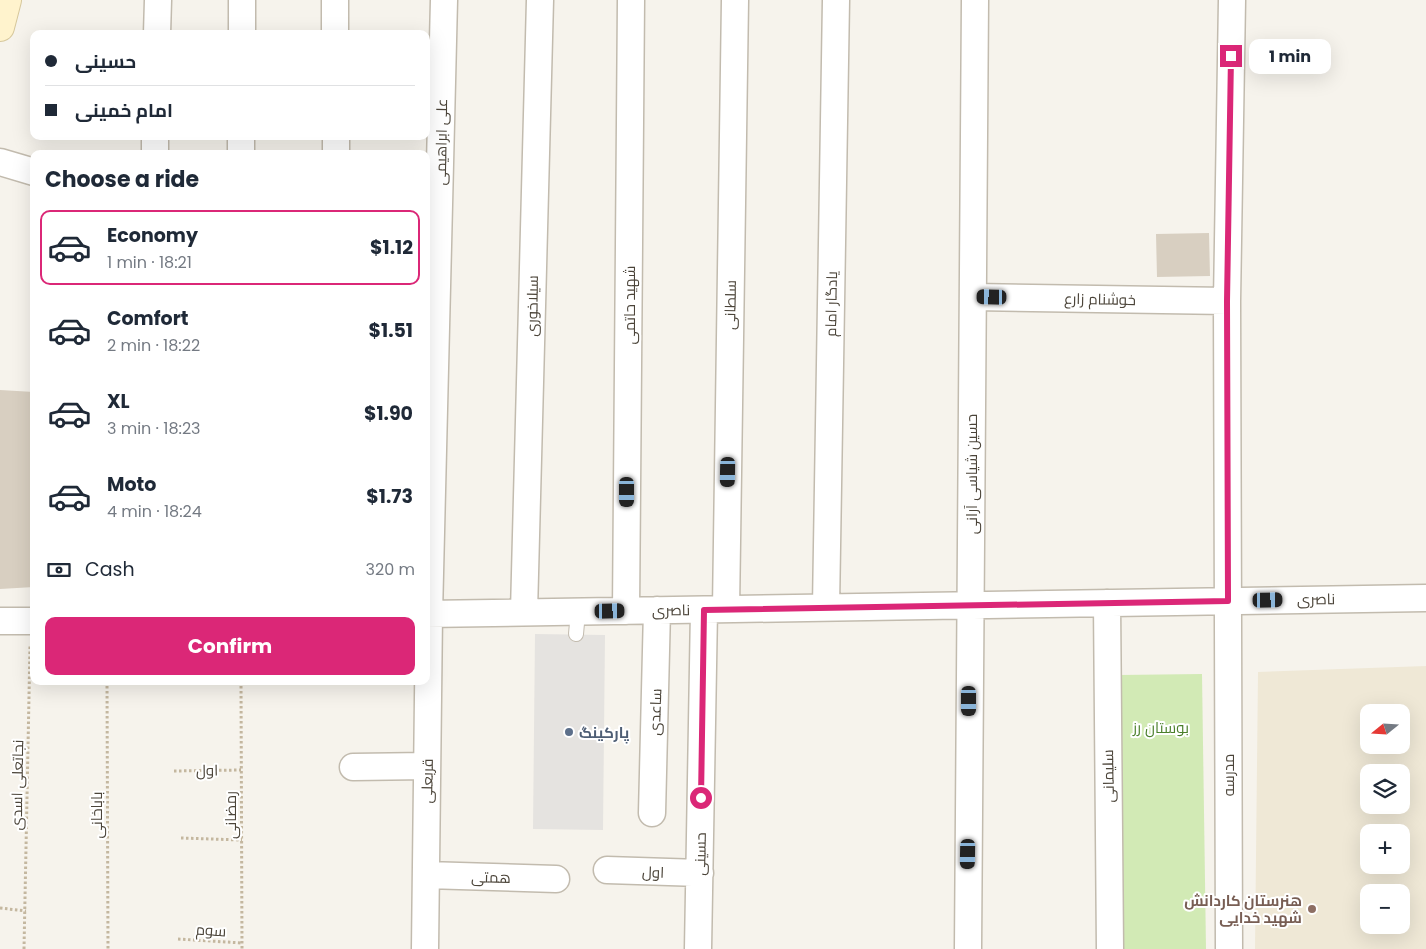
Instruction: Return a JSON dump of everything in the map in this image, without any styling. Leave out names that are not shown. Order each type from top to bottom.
[{"type":"main road","points":[[0,27],[7,0]]},
{"type":"street","points":[[157,30],[158,0]]},
{"type":"street","points":[[242,0],[242,30]]},
{"type":"street","points":[[335,0],[335,30]]},
{"type":"street","name":"علی ابراهیمی","points":[[430,537],[444,0]]},
{"type":"street","name":"سیلاخوری","points":[[524,612],[540,0]]},
{"type":"street","name":"شهید حاتمی","points":[[626,611],[631,0]]},
{"type":"street","name":"سلطانی","points":[[715,609],[735,0]]},
{"type":"street","name":"یادگار امام","points":[[826,608],[836,0]]},
{"type":"street","name":"حسین شیاسی آرانی","points":[[968,949],[975,0]]},
{"type":"street","name":"مدرسه","points":[[1229,949],[1227,301],[1232,0]]},
{"type":"street","points":[[0,162],[30,171]]},
{"type":"street","name":"خوشنام زارع","points":[[973,297],[1227,301]]},
{"type":"street","name":"ناصری","points":[[430,614],[524,612],[577,623],[626,611],[657,610],[1426,598]]},
{"type":"street","name":"سلیمانی","points":[[1107,603],[1110,949]]},
{"type":"street","name":"حسینی","points":[[698,949],[700,874],[715,609]]},
{"type":"street","name":"ساعدی","points":[[652,813],[657,610]]},
{"type":"street","points":[[0,621],[30,621]]},
{"type":"street","name":"قربعلی","points":[[425,949],[428,685]]},
{"type":"street","points":[[353,766],[427,766]]},
{"type":"street","name":"اول","points":[[607,870],[700,874]]},
{"type":"street","name":"همتی","points":[[426,875],[556,879]]},
{"type":"path","name":"نجاتعلی اسدی","points":[[24,949],[31,685]]},
{"type":"path","name":"باباخانی","points":[[107,685],[108,949]]},
{"type":"path","name":"رمضانی","points":[[241,685],[242,949]]},
{"type":"path","name":"اول","points":[[174,771],[241,770]]},
{"type":"path","points":[[181,838],[242,840]]},
{"type":"path","points":[[0,908],[26,911]]},
{"type":"path","name":"سوم","points":[[178,938],[242,943]]},
{"type":"shaded area","name":"پارکینگ","points":[[535,634],[605,635],[603,830],[533,829]]},
{"type":"shaded area","points":[[1426,666],[1426,949],[1255,949],[1258,672]]},
{"type":"green space","name":"بوستان رز","points":[[1202,674],[1206,949],[1123,949],[1119,675]]},
{"type":"building","points":[[1209,233],[1210,276],[1157,277],[1156,234]]},
{"type":"building","points":[[0,390],[30,392],[30,587],[0,589]]},
{"type":"place","name":"پارکینگ","points":[[569,732]]},
{"type":"place","name":"هنرستان کاردانش شهید خدایی","points":[[1312,909]]},
{"type":"route","points":[[701,798],[704,610],[1228,601],[1227,301],[1231,56]]}]
